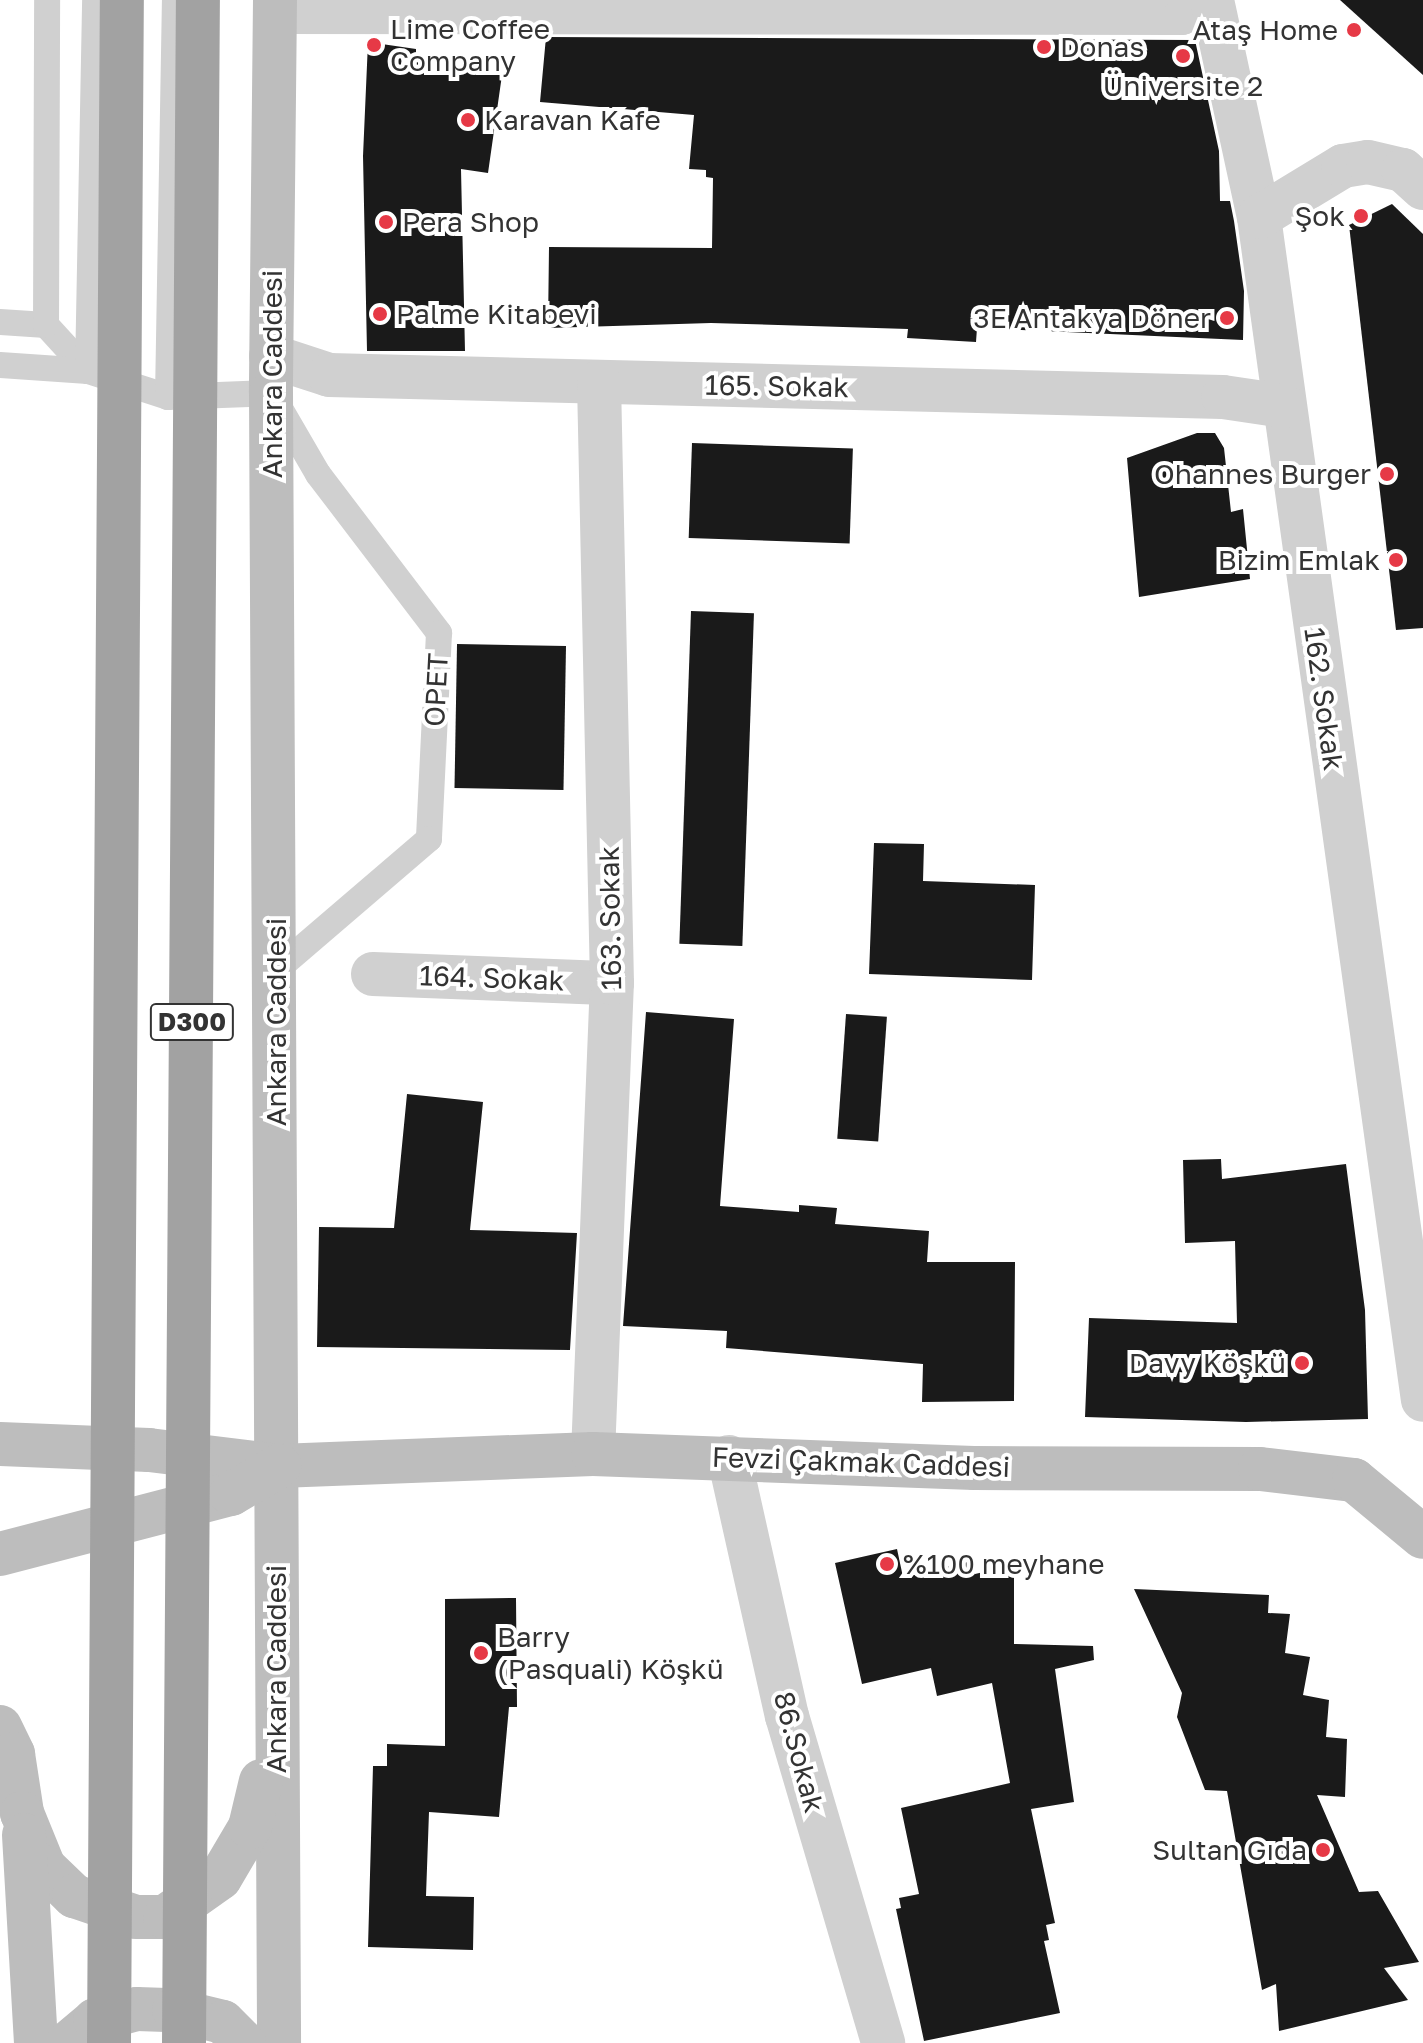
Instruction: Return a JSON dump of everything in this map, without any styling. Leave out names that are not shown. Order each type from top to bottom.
[{"type":"highway","name":"D300","points":[[109,2043],[122,0]]},
{"type":"highway","name":"D300","points":[[184,2043],[198,0]]},
{"type":"main road","name":"Ankara Caddesi","points":[[275,8],[271,374],[279,1466],[274,1728],[279,2043]]},
{"type":"main road","name":"Fevzi Çakmak Caddesi","points":[[0,1444],[149,1450],[279,1466],[593,1454],[974,1468],[1260,1469],[1354,1480],[1423,1537]]},
{"type":"main road","points":[[0,1554],[231,1494],[279,1466]]},
{"type":"main road","points":[[0,1727],[13,1754],[22,1813],[36,2043]]},
{"type":"main road","points":[[22,1813],[44,1867],[74,1896],[136,1917],[165,1917],[220,1878],[250,1827],[274,1728]]},
{"type":"main road","points":[[68,2043],[95,2020],[137,2009],[174,2010],[223,2022],[244,2043]]},
{"type":"street","points":[[275,8],[1182,16],[1213,2]]},
{"type":"street","name":"162. Sokak","points":[[1213,2],[1259,217],[1423,1400]]},
{"type":"street","points":[[1259,217],[1343,166],[1368,162],[1413,179]]},
{"type":"street","name":"165. Sokak","points":[[271,374],[1223,397],[1284,406]]},
{"type":"street","name":"163. Sokak","points":[[593,1454],[612,983],[599,382]]},
{"type":"street","name":"164. Sokak","points":[[373,974],[612,983]]},
{"type":"street","name":"86.Sokak","points":[[729,1457],[787,1716],[883,2043]]},
{"type":"lane","points":[[47,0],[46,325],[88,371]]},
{"type":"lane","points":[[88,371],[95,0]]},
{"type":"lane","points":[[168,397],[175,0]]},
{"type":"lane","points":[[0,322],[46,325]]},
{"type":"lane","points":[[0,365],[88,371],[168,397],[271,374]]},
{"type":"lane","name":"OPET","points":[[271,374],[318,474],[439,633],[429,839],[276,970]]},
{"type":"building","points":[[1340,0],[1423,0],[1423,75]]},
{"type":"building","points":[[546,37],[1195,40],[1219,151],[1220,201],[1230,201],[1234,221],[1244,291],[1243,340],[977,328],[976,342],[907,338],[908,329],[711,323],[548,328],[549,247],[712,248],[713,178],[706,177],[706,170],[689,169],[694,115],[540,102]]},
{"type":"building","points":[[368,42],[416,49],[416,61],[502,75],[488,173],[461,169],[465,351],[367,351],[363,156]]},
{"type":"building","points":[[1392,204],[1423,234],[1423,628],[1396,630],[1349,225]]},
{"type":"building","points":[[1197,433],[1215,433],[1224,448],[1231,512],[1243,509],[1250,579],[1139,597],[1127,458]]},
{"type":"building","points":[[692,443],[853,449],[850,544],[689,538]]},
{"type":"building","points":[[691,611],[754,613],[742,946],[679,944]]},
{"type":"building","points":[[457,644],[566,646],[563,790],[455,788]]},
{"type":"building","points":[[874,843],[924,844],[923,881],[1035,885],[1032,980],[869,974]]},
{"type":"building","points":[[646,1012],[734,1019],[720,1206],[799,1212],[799,1205],[837,1208],[835,1224],[929,1231],[927,1262],[1015,1262],[1014,1401],[922,1402],[923,1364],[726,1348],[727,1331],[623,1326]]},
{"type":"building","points":[[846,1014],[887,1017],[878,1142],[837,1139]]},
{"type":"building","points":[[407,1094],[483,1102],[470,1230],[577,1233],[570,1350],[317,1347],[319,1227],[394,1228]]},
{"type":"building","points":[[1221,1159],[1222,1179],[1346,1164],[1365,1310],[1368,1419],[1246,1422],[1085,1417],[1089,1318],[1237,1323],[1235,1241],[1185,1243],[1183,1160]]},
{"type":"building","points":[[897,1549],[903,1577],[972,1561],[975,1574],[1014,1565],[1014,1644],[1093,1646],[1094,1660],[1055,1669],[1074,1802],[1031,1809],[1055,1923],[1046,1925],[1049,1940],[1044,1941],[1060,2013],[924,2041],[896,1909],[901,1908],[899,1898],[919,1894],[901,1808],[1010,1783],[992,1683],[937,1696],[931,1668],[862,1684],[835,1563]]},
{"type":"building","points":[[1134,1589],[1269,1595],[1268,1613],[1290,1614],[1285,1653],[1310,1657],[1303,1695],[1329,1700],[1326,1737],[1347,1739],[1345,1797],[1317,1795],[1359,1892],[1378,1891],[1419,1962],[1384,1968],[1408,2000],[1279,2031],[1276,1984],[1262,1990],[1227,1791],[1205,1790],[1177,1717],[1182,1693]]},
{"type":"building","points":[[516,1598],[517,1707],[509,1707],[499,1817],[429,1812],[426,1896],[474,1897],[473,1950],[368,1947],[373,1766],[387,1766],[387,1744],[445,1746],[445,1599]]},
{"type":"place","name":"Ataş Home","points":[[1354,30]]},
{"type":"place","name":"Lime Coffee Company","points":[[374,45]]},
{"type":"place","name":"Donas","points":[[1044,47]]},
{"type":"place","name":"Üniversite 2","points":[[1183,56]]},
{"type":"place","name":"Karavan Kafe","points":[[468,120]]},
{"type":"place","name":"Şok","points":[[1361,216]]},
{"type":"place","name":"Pera Shop","points":[[386,222]]},
{"type":"place","name":"Palme Kitabevi","points":[[380,314]]},
{"type":"place","name":"3E Antakya Döner","points":[[1227,318]]},
{"type":"place","name":"Ohannes Burger","points":[[1387,474]]},
{"type":"place","name":"Bizim Emlak","points":[[1396,560]]},
{"type":"place","name":"Davy Köşkü","points":[[1302,1363]]},
{"type":"place","name":"%100 meyhane","points":[[887,1564]]},
{"type":"place","name":"Barry (Pasquali) Köşkü","points":[[481,1653]]},
{"type":"place","name":"Sultan Gıda","points":[[1323,1850]]}]
